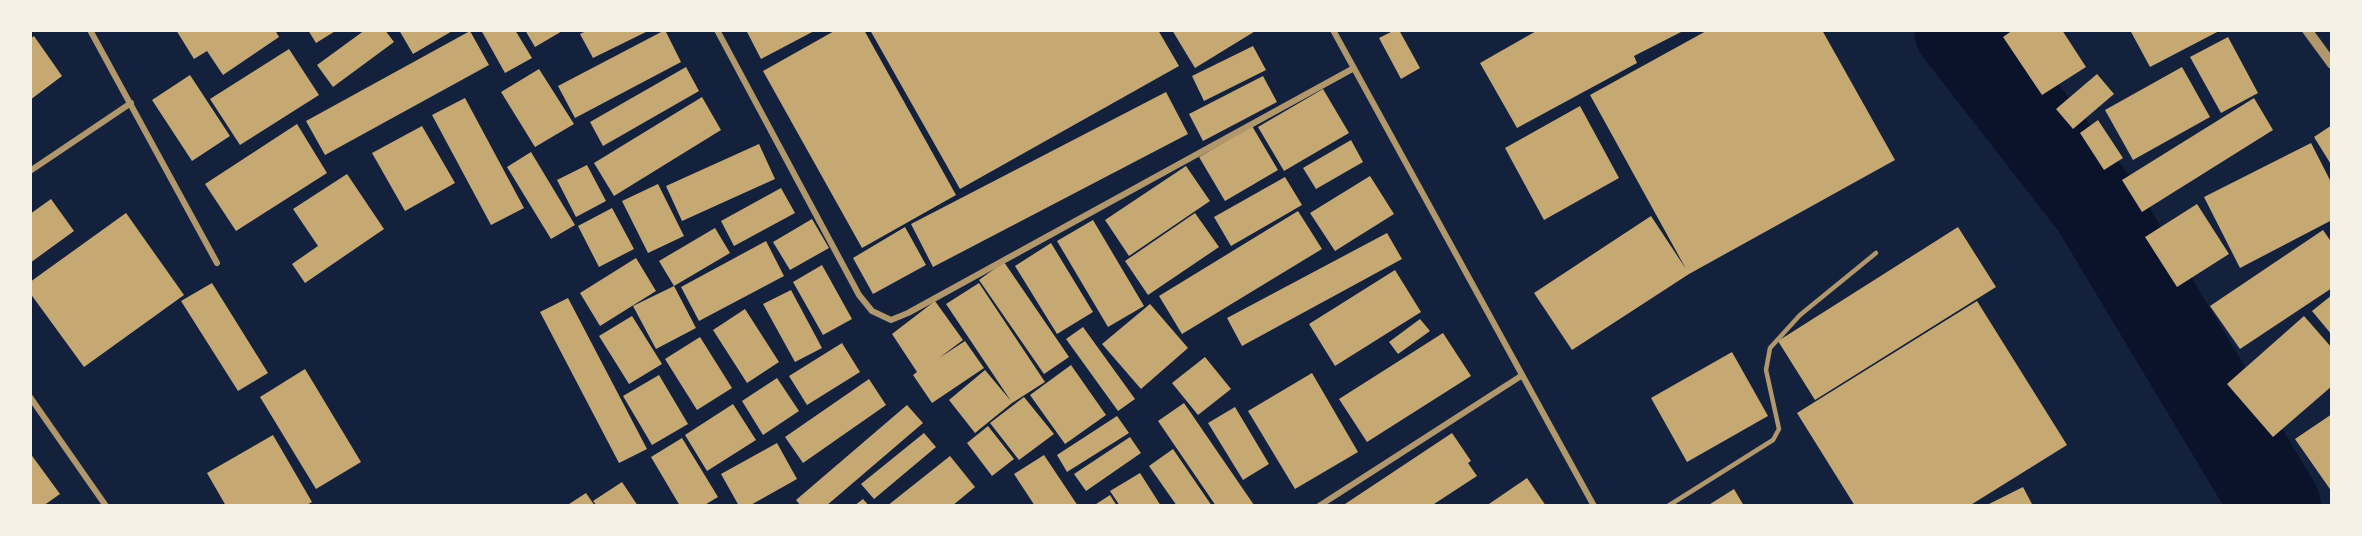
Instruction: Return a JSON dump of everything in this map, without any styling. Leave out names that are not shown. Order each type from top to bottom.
[{"type":"street","points":[[90,30],[217,263]]},
{"type":"street","points":[[717,30],[859,295],[872,310],[891,320],[929,302],[1354,68]]},
{"type":"street","points":[[1334,30],[1594,506]]},
{"type":"street","points":[[2307,30],[2332,64]]},
{"type":"street","points":[[30,171],[131,103]]},
{"type":"street","points":[[1319,506],[1521,376]]},
{"type":"street","points":[[30,397],[106,506]]},
{"type":"lane","points":[[1668,506],[1773,440],[1779,429],[1766,370],[1770,348],[1800,315],[1876,253]]},
{"type":"building","points":[[176,30],[275,30],[279,37],[223,75],[207,51],[194,59]]},
{"type":"building","points":[[308,30],[337,30],[316,43]]},
{"type":"building","points":[[365,30],[385,30],[394,42],[333,87],[317,65]]},
{"type":"building","points":[[399,30],[454,30],[413,54]]},
{"type":"building","points":[[481,30],[515,30],[532,58],[505,73]]},
{"type":"building","points":[[525,30],[564,30],[535,47]]},
{"type":"building","points":[[588,30],[650,30],[593,58],[580,34]]},
{"type":"building","points":[[665,30],[681,62],[575,118],[558,86]]},
{"type":"building","points":[[746,30],[816,30],[761,59]]},
{"type":"building","points":[[836,30],[864,30],[956,195],[862,248],[763,71]]},
{"type":"building","points":[[870,30],[1158,30],[1179,66],[960,189]]},
{"type":"building","points":[[1172,30],[1257,30],[1195,68]]},
{"type":"building","points":[[1399,30],[1420,68],[1401,79],[1379,38]]},
{"type":"building","points":[[1538,30],[1685,30],[1634,56],[1637,63],[1517,128],[1480,63]]},
{"type":"building","points":[[1708,30],[1822,30],[1895,160],[1689,274],[1572,350],[1534,293],[1651,216],[1686,269],[1590,95]]},
{"type":"building","points":[[2013,30],[2062,30],[2086,67],[2042,95],[2003,37]]},
{"type":"building","points":[[2130,30],[2221,30],[2150,67]]},
{"type":"building","points":[[470,31],[489,65],[325,155],[306,121]]},
{"type":"building","points":[[34,36],[62,76],[30,100],[30,39]]},
{"type":"building","points":[[2228,37],[2258,93],[2221,113],[2190,57]]},
{"type":"building","points":[[1253,46],[1266,70],[1204,101],[1192,76]]},
{"type":"building","points":[[289,49],[319,95],[240,145],[210,99]]},
{"type":"building","points":[[686,67],[699,91],[603,146],[590,122]]},
{"type":"building","points":[[2182,67],[2210,117],[2133,160],[2105,110]]},
{"type":"building","points":[[539,69],[574,124],[535,147],[501,92]]},
{"type":"building","points":[[2097,74],[2114,94],[2073,129],[2056,109]]},
{"type":"building","points":[[190,75],[230,136],[192,161],[152,100]]},
{"type":"building","points":[[1263,76],[1277,102],[1203,141],[1189,114]]},
{"type":"building","points":[[1323,89],[1349,133],[1284,171],[1258,127]]},
{"type":"building","points":[[1166,92],[1188,134],[933,267],[911,224]]},
{"type":"building","points":[[702,97],[721,130],[614,196],[594,163]]},
{"type":"building","points":[[465,98],[524,208],[491,225],[432,115]]},
{"type":"building","points":[[2254,98],[2273,130],[2142,212],[2122,180]]},
{"type":"building","points":[[1580,106],[1619,178],[1544,220],[1505,148]]},
{"type":"building","points":[[2098,120],[2123,158],[2104,170],[2080,133]]},
{"type":"building","points":[[297,124],[327,173],[236,231],[205,184]]},
{"type":"building","points":[[2332,125],[2332,166],[2314,137]]},
{"type":"building","points":[[422,126],[455,183],[405,211],[372,153]]},
{"type":"building","points":[[1252,126],[1278,170],[1225,201],[1199,157]]},
{"type":"building","points":[[1351,140],[1363,162],[1316,189],[1303,168]]},
{"type":"building","points":[[2311,143],[2332,184],[2332,220],[2240,268],[2204,197]]},
{"type":"building","points":[[759,144],[775,179],[682,221],[666,186]]},
{"type":"building","points":[[531,152],[575,225],[551,239],[507,167]]},
{"type":"building","points":[[587,165],[606,201],[576,217],[557,180]]},
{"type":"building","points":[[1186,166],[1210,201],[1129,256],[1105,220]]},
{"type":"building","points":[[347,174],[384,229],[305,283],[292,264],[318,246],[293,209]]},
{"type":"building","points":[[1370,176],[1394,214],[1335,251],[1310,213]]},
{"type":"building","points":[[1285,177],[1302,205],[1231,246],[1214,217]]},
{"type":"building","points":[[658,184],[684,236],[648,253],[622,201]]},
{"type":"building","points":[[781,188],[795,213],[734,246],[721,221]]},
{"type":"building","points":[[51,199],[74,231],[30,263],[30,214]]},
{"type":"building","points":[[2197,204],[2229,254],[2177,287],[2145,237]]},
{"type":"building","points":[[612,208],[634,249],[599,267],[578,226]]},
{"type":"building","points":[[1298,211],[1322,249],[1182,334],[1159,296]]},
{"type":"building","points":[[126,213],[184,295],[84,367],[30,293],[30,282]]},
{"type":"building","points":[[1195,213],[1219,247],[1148,295],[1125,261]]},
{"type":"building","points":[[812,219],[829,248],[790,270],[773,242]]},
{"type":"building","points":[[1093,220],[1144,306],[1108,327],[1057,241]]},
{"type":"building","points":[[905,227],[926,265],[873,294],[853,258]]},
{"type":"building","points":[[1958,227],[1996,287],[1815,400],[1778,341]]},
{"type":"building","points":[[715,228],[730,253],[674,286],[659,261]]},
{"type":"building","points":[[2323,230],[2332,243],[2332,288],[2240,349],[2210,306]]},
{"type":"building","points":[[1387,233],[1402,259],[1242,346],[1227,318]]},
{"type":"building","points":[[766,241],[784,276],[699,321],[681,287]]},
{"type":"building","points":[[1051,243],[1093,312],[1057,334],[1015,266]]},
{"type":"building","points":[[636,258],[656,291],[600,326],[580,293]]},
{"type":"building","points":[[1004,262],[1069,357],[1044,374],[979,280]]},
{"type":"building","points":[[822,265],[852,319],[823,335],[793,282]]},
{"type":"building","points":[[1395,270],[1421,312],[1335,366],[1309,324]]},
{"type":"building","points":[[212,283],[268,373],[238,391],[181,301]]},
{"type":"building","points":[[979,283],[1045,382],[1012,403],[975,433],[949,400],[985,370],[1011,401],[946,304]]},
{"type":"building","points":[[674,286],[696,328],[656,349],[633,306]]},
{"type":"building","points":[[791,290],[822,348],[795,362],[763,304]]},
{"type":"building","points":[[2332,295],[2332,335],[2312,311]]},
{"type":"building","points":[[568,298],[647,449],[619,463],[540,312]]},
{"type":"building","points":[[935,301],[963,340],[939,358],[965,341],[984,368],[932,403],[913,375],[917,372],[892,334]]},
{"type":"building","points":[[1977,301],[2067,445],[1969,506],[1855,506],[1797,413]]},
{"type":"building","points":[[1150,304],[1188,348],[1141,389],[1102,344]]},
{"type":"building","points":[[745,309],[779,362],[747,383],[713,330]]},
{"type":"building","points":[[632,316],[662,364],[629,384],[599,336]]},
{"type":"building","points":[[2304,316],[2332,348],[2332,386],[2273,437],[2227,384]]},
{"type":"building","points":[[1420,319],[1430,331],[1398,354],[1389,342]]},
{"type":"building","points":[[1083,327],[1135,399],[1118,411],[1066,339]]},
{"type":"building","points":[[1443,333],[1471,376],[1367,442],[1339,399]]},
{"type":"building","points":[[700,337],[732,388],[697,410],[665,359]]},
{"type":"building","points":[[842,343],[860,372],[807,405],[789,376]]},
{"type":"building","points":[[1732,352],[1768,416],[1687,462],[1651,398]]},
{"type":"building","points":[[1205,357],[1231,389],[1198,415],[1172,383]]},
{"type":"building","points":[[1071,365],[1106,415],[1065,444],[1030,395]]},
{"type":"building","points":[[305,369],[361,462],[316,489],[260,397]]},
{"type":"building","points":[[1312,373],[1358,452],[1295,489],[1248,411]]},
{"type":"building","points":[[659,375],[688,424],[652,445],[623,396]]},
{"type":"building","points":[[777,378],[799,411],[763,435],[742,401]]},
{"type":"building","points":[[869,379],[886,405],[803,463],[785,437]]},
{"type":"building","points":[[1024,397],[1054,434],[1019,460],[990,423]]},
{"type":"building","points":[[1184,403],[1254,505],[1216,506],[1158,421]]},
{"type":"building","points":[[733,404],[756,440],[707,471],[685,435]]},
{"type":"building","points":[[907,405],[923,423],[826,506],[801,506],[796,500]]},
{"type":"building","points":[[1235,407],[1269,464],[1243,480],[1208,423]]},
{"type":"building","points":[[2332,414],[2332,492],[2295,439]]},
{"type":"building","points":[[1117,416],[1129,433],[1067,472],[1057,455]]},
{"type":"building","points":[[988,426],[1014,459],[992,476],[967,443]]},
{"type":"building","points":[[924,433],[936,447],[874,499],[861,484]]},
{"type":"building","points":[[1452,433],[1471,461],[1468,463],[1477,476],[1431,506],[1342,506]]},
{"type":"building","points":[[273,435],[312,502],[305,506],[226,506],[207,473]]},
{"type":"building","points":[[1130,437],[1141,453],[1086,491],[1074,474]]},
{"type":"building","points":[[682,438],[718,497],[703,506],[680,506],[651,457]]},
{"type":"building","points":[[777,443],[797,479],[749,506],[739,506],[721,474]]},
{"type":"building","points":[[1173,449],[1212,506],[1177,506],[1149,466]]},
{"type":"building","points":[[30,453],[60,494],[43,506],[30,506]]},
{"type":"building","points":[[1044,455],[1078,506],[1035,506],[1014,474]]},
{"type":"building","points":[[950,456],[975,487],[952,506],[887,506]]},
{"type":"building","points":[[1140,473],[1161,506],[1120,506],[1110,491]]},
{"type":"building","points":[[1527,478],[1546,506],[1486,506]]},
{"type":"building","points":[[622,482],[638,506],[597,506],[593,501]]},
{"type":"building","points":[[2023,487],[2033,506],[1985,506]]},
{"type":"building","points":[[1734,489],[1744,506],[1707,506]]},
{"type":"building","points":[[586,493],[595,506],[566,506]]},
{"type":"building","points":[[1110,495],[1117,506],[1093,506]]},
{"type":"building","points":[[863,499],[869,506],[854,506]]},
{"type":"waterway","points":[[1959,30],[2096,206],[2276,506]]}]
